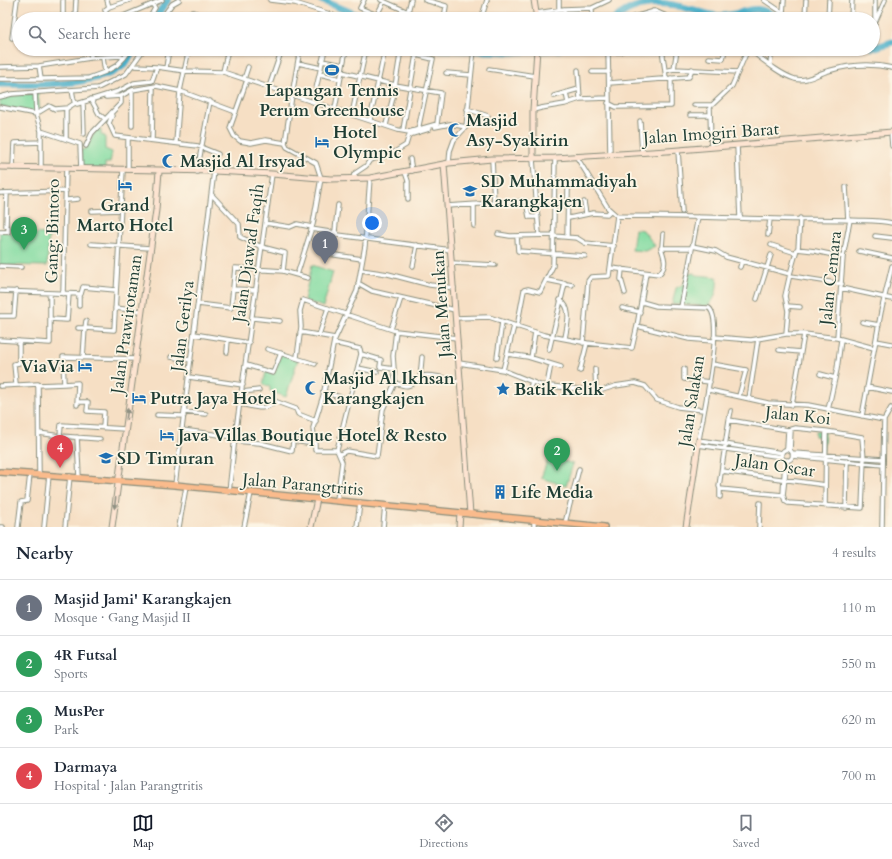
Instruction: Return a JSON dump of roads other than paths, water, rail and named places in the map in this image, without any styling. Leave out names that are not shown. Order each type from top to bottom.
[{"type":"main road","points":[[534,0],[536,12]]},
{"type":"main road","points":[[533,159],[532,110],[536,56]]},
{"type":"main road","name":"Jalan Imogiri Barat","points":[[0,167],[197,172],[214,171],[353,179],[370,178],[447,164],[492,159],[555,158],[678,150],[892,132]]},
{"type":"main road","name":"Jalan Menukan","points":[[447,164],[447,206],[470,514]]},
{"type":"main road","name":"Jalan Prawirotaman","points":[[112,527],[159,171]]},
{"type":"main road","name":"Jalan Salakan","points":[[686,527],[699,442]]},
{"type":"main road","name":"Jalan Parangtritis","points":[[0,472],[175,485],[230,492],[251,492],[360,502],[604,527]]},
{"type":"main road","points":[[311,527],[317,499]]},
{"type":"main road","points":[[458,527],[460,513]]},
{"type":"street","points":[[16,12],[18,0]]},
{"type":"street","points":[[63,0],[63,12]]},
{"type":"street","points":[[75,12],[76,0]]},
{"type":"street","points":[[107,0],[109,6]]},
{"type":"street","points":[[106,12],[105,10],[109,6],[130,0]]},
{"type":"street","points":[[134,12],[162,0]]},
{"type":"street","points":[[166,12],[172,4],[179,0]]},
{"type":"street","points":[[270,0],[295,3],[324,12]]},
{"type":"street","points":[[364,0],[360,8],[370,12]]},
{"type":"street","points":[[378,12],[383,1],[409,12],[411,0]]},
{"type":"street","points":[[425,0],[446,6],[445,12]]},
{"type":"street","points":[[483,12],[487,0]]},
{"type":"street","points":[[559,0],[559,10]]},
{"type":"street","points":[[552,12],[564,9],[592,8],[610,0]]},
{"type":"street","points":[[764,0],[782,12]]},
{"type":"street","points":[[783,12],[784,0]]},
{"type":"street","points":[[805,12],[806,0]]},
{"type":"street","points":[[828,12],[829,0]]},
{"type":"street","points":[[851,12],[852,0]]},
{"type":"street","points":[[875,0],[875,12]]},
{"type":"street","points":[[880,12],[885,0]]},
{"type":"street","points":[[153,5],[155,8],[153,12]]},
{"type":"street","points":[[649,12],[659,12]]},
{"type":"street","points":[[0,67],[39,66],[90,58],[119,56],[124,58],[116,66],[89,78],[0,79]]},
{"type":"street","points":[[0,97],[35,92],[98,88],[126,74],[140,56]]},
{"type":"street","points":[[166,68],[169,56]]},
{"type":"street","points":[[176,143],[180,91],[188,56]]},
{"type":"street","points":[[223,72],[226,56]]},
{"type":"street","points":[[269,87],[280,56]]},
{"type":"street","points":[[297,275],[312,228],[320,178],[316,163],[287,147],[285,143],[299,56]]},
{"type":"street","points":[[313,102],[323,56]]},
{"type":"street","points":[[335,109],[345,56]]},
{"type":"street","points":[[352,114],[365,56]]},
{"type":"street","points":[[370,120],[383,56]]},
{"type":"street","points":[[386,125],[401,56]]},
{"type":"street","points":[[403,130],[416,56]]},
{"type":"street","points":[[418,130],[433,59],[420,56]]},
{"type":"street","points":[[447,164],[454,140],[466,127],[473,56]]},
{"type":"street","points":[[608,56],[610,154]]},
{"type":"street","points":[[663,56],[666,78]]},
{"type":"street","points":[[674,69],[676,56]]},
{"type":"street","points":[[709,58],[723,60],[724,56]]},
{"type":"street","points":[[711,147],[710,107],[731,88],[745,56]]},
{"type":"street","points":[[758,56],[788,76],[802,80],[835,69],[875,65],[892,68]]},
{"type":"street","points":[[770,64],[771,56]]},
{"type":"street","points":[[103,58],[105,72]]},
{"type":"street","points":[[322,61],[343,65]]},
{"type":"street","points":[[298,63],[321,68]]},
{"type":"street","points":[[39,66],[42,79]]},
{"type":"street","points":[[135,66],[185,71],[223,72],[410,132],[437,124],[441,92],[426,91],[395,85],[342,72]]},
{"type":"street","points":[[0,107],[36,114],[49,106],[55,109],[66,108],[75,103],[119,92],[134,84],[152,81],[156,67]]},
{"type":"street","points":[[248,67],[246,79],[230,128],[234,136],[240,141],[251,143],[266,140],[285,143]]},
{"type":"street","points":[[489,69],[535,76]]},
{"type":"street","points":[[664,71],[674,69],[692,69],[738,72]]},
{"type":"street","points":[[609,82],[690,77],[692,69]]},
{"type":"street","points":[[578,70],[580,99]]},
{"type":"street","points":[[592,72],[609,72]]},
{"type":"street","points":[[446,73],[471,75]]},
{"type":"street","points":[[320,74],[340,79]]},
{"type":"street","points":[[608,103],[616,107],[671,106],[671,78]]},
{"type":"street","points":[[102,96],[121,96],[132,90],[154,88],[156,86],[180,91],[236,112]]},
{"type":"street","points":[[152,140],[154,88]]},
{"type":"street","points":[[554,96],[579,89]]},
{"type":"street","points":[[72,90],[75,103]]},
{"type":"street","points":[[132,90],[132,126]]},
{"type":"street","points":[[35,92],[36,114],[38,127],[41,131],[41,168]]},
{"type":"street","points":[[566,93],[568,104]]},
{"type":"street","points":[[86,146],[92,133],[121,103],[121,96]]},
{"type":"street","points":[[532,110],[568,104],[580,99],[608,98]]},
{"type":"street","points":[[91,99],[99,114],[105,119]]},
{"type":"street","points":[[197,172],[210,101]]},
{"type":"street","points":[[83,102],[84,134]]},
{"type":"street","points":[[694,105],[713,105]]},
{"type":"street","points":[[66,108],[66,139]]},
{"type":"street","points":[[467,109],[488,116]]},
{"type":"street","points":[[111,113],[112,116],[109,123],[114,136],[201,146],[218,154]]},
{"type":"street","points":[[690,115],[709,115]]},
{"type":"street","points":[[640,121],[642,152]]},
{"type":"street","points":[[353,179],[354,174],[366,166],[370,160],[391,154],[406,145],[409,135],[445,124],[466,127]]},
{"type":"street","points":[[41,131],[80,144],[81,169]]},
{"type":"street","points":[[892,132],[892,146]]},
{"type":"street","points":[[78,328],[114,330],[120,210],[128,138]]},
{"type":"street","points":[[13,168],[14,143],[41,142]]},
{"type":"street","points":[[737,145],[740,218]]},
{"type":"street","points":[[678,150],[682,212]]},
{"type":"street","points":[[576,156],[609,212],[617,218],[800,218],[874,220],[892,223]]},
{"type":"street","points":[[503,370],[524,290],[528,289],[540,292],[553,269],[552,253],[555,158]]},
{"type":"street","points":[[410,159],[412,171]]},
{"type":"street","points":[[492,159],[494,203]]},
{"type":"street","points":[[533,159],[539,234]]},
{"type":"street","name":"Gang: Bintoro","points":[[63,294],[67,200],[66,168]]},
{"type":"street","name":"Jalan Gerilya","points":[[175,485],[214,171]]},
{"type":"street","points":[[404,172],[408,181],[408,199]]},
{"type":"street","name":"Jalan Djawad Faqih","points":[[230,492],[235,439],[272,174]]},
{"type":"street","points":[[337,450],[315,450],[313,428],[322,403],[335,338],[357,291],[365,238],[370,178]]},
{"type":"street","points":[[567,237],[569,218],[568,190],[570,186],[574,185]]},
{"type":"street","name":"Jalan Cemara","points":[[837,338],[843,257],[848,220],[846,187]]},
{"type":"street","points":[[0,193],[66,191]]},
{"type":"street","points":[[0,232],[8,232],[8,227],[6,226],[7,193]]},
{"type":"street","points":[[212,195],[239,224],[240,237],[262,247],[285,253],[283,271]]},
{"type":"street","points":[[67,200],[78,199]]},
{"type":"street","points":[[447,206],[526,201],[529,218],[538,217]]},
{"type":"street","points":[[584,202],[586,214]]},
{"type":"street","points":[[336,233],[338,205]]},
{"type":"street","points":[[474,205],[474,226]]},
{"type":"street","points":[[92,211],[120,210]]},
{"type":"street","points":[[569,218],[586,214],[609,212]]},
{"type":"street","points":[[0,215],[6,215]]},
{"type":"street","points":[[642,302],[656,306],[680,307],[698,217]]},
{"type":"street","points":[[580,372],[585,343],[588,281],[591,277],[608,277],[611,268],[617,218]]},
{"type":"street","points":[[786,334],[786,293],[797,251],[800,218]]},
{"type":"street","points":[[768,235],[770,219]]},
{"type":"street","points":[[265,223],[290,227],[297,224],[365,238],[451,250]]},
{"type":"street","points":[[498,234],[517,236],[539,234],[553,235],[577,238],[585,243],[614,246]]},
{"type":"street","points":[[611,268],[646,273],[661,273],[665,262],[665,255],[661,249],[663,234]]},
{"type":"street","points":[[517,236],[517,251],[585,256]]},
{"type":"street","points":[[875,236],[892,238]]},
{"type":"street","points":[[91,244],[150,248]]},
{"type":"street","points":[[413,266],[417,245]]},
{"type":"street","points":[[771,245],[797,251],[815,251],[843,257]]},
{"type":"street","points":[[662,247],[692,247],[716,251],[726,257],[767,269],[892,299]]},
{"type":"street","points":[[859,251],[892,258]]},
{"type":"street","points":[[322,254],[362,259]]},
{"type":"street","points":[[757,299],[770,255]]},
{"type":"street","points":[[740,267],[742,261]]},
{"type":"street","points":[[452,263],[495,265]]},
{"type":"street","points":[[0,266],[21,267]]},
{"type":"street","points":[[862,416],[884,297],[892,266]]},
{"type":"street","points":[[198,304],[231,308],[235,268],[283,271],[308,278]]},
{"type":"street","points":[[622,269],[621,279],[625,293]]},
{"type":"street","points":[[361,270],[388,274],[430,285],[454,288]]},
{"type":"street","points":[[455,318],[490,317],[515,327],[585,343],[632,348],[642,302],[646,273]]},
{"type":"street","points":[[547,280],[572,285]]},
{"type":"street","points":[[358,283],[372,291],[455,310]]},
{"type":"street","points":[[549,350],[565,283]]},
{"type":"street","points":[[79,306],[79,294],[82,293],[83,287],[116,290]]},
{"type":"street","points":[[233,289],[256,290]]},
{"type":"street","points":[[0,291],[79,294]]},
{"type":"street","points":[[0,316],[14,316],[16,291]]},
{"type":"street","points":[[0,340],[50,343],[50,293]]},
{"type":"street","points":[[50,319],[67,320],[69,294]]},
{"type":"street","points":[[391,329],[401,298]]},
{"type":"street","points":[[297,358],[300,332],[300,312],[303,300],[396,331],[457,338]]},
{"type":"street","points":[[560,300],[565,304],[568,312],[565,338]]},
{"type":"street","points":[[787,306],[800,307]]},
{"type":"street","name":"Jalan Salakan","points":[[680,307],[710,309],[712,312],[714,339],[712,364],[709,390],[703,410],[699,442]]},
{"type":"street","points":[[115,308],[141,310]]},
{"type":"street","points":[[319,335],[328,308]]},
{"type":"street","points":[[622,308],[640,312]]},
{"type":"street","points":[[253,318],[280,321]]},
{"type":"street","points":[[83,358],[86,321]]},
{"type":"street","points":[[496,358],[502,322]]},
{"type":"street","points":[[862,322],[879,325]]},
{"type":"street","points":[[637,326],[692,340],[758,339],[786,334],[804,334],[837,338],[874,348]]},
{"type":"street","points":[[340,454],[347,451],[377,456],[383,409],[395,383],[393,356],[396,331]]},
{"type":"street","points":[[300,332],[335,338]]},
{"type":"street","points":[[531,358],[535,332]]},
{"type":"street","points":[[194,334],[249,343]]},
{"type":"street","points":[[792,405],[804,334]]},
{"type":"street","points":[[749,399],[758,339]]},
{"type":"street","points":[[227,352],[228,340]]},
{"type":"street","points":[[828,410],[842,340]]},
{"type":"street","points":[[16,384],[14,364],[19,363],[19,341]]},
{"type":"street","points":[[876,341],[892,344]]},
{"type":"street","points":[[334,343],[360,349],[361,354],[337,450]]},
{"type":"street","points":[[267,349],[315,364]]},
{"type":"street","points":[[779,350],[801,352]]},
{"type":"street","points":[[246,365],[273,373],[281,353]]},
{"type":"street","points":[[361,354],[381,360],[380,368],[394,369]]},
{"type":"street","points":[[507,354],[531,358],[561,367]]},
{"type":"street","points":[[64,384],[63,357],[135,359]]},
{"type":"street","points":[[171,357],[191,360]]},
{"type":"street","points":[[420,379],[422,357]]},
{"type":"street","points":[[459,363],[503,370],[532,382],[601,392],[615,386],[635,383],[645,386],[657,400],[678,407],[703,410]]},
{"type":"street","points":[[547,385],[552,364]]},
{"type":"street","points":[[712,364],[746,370],[739,396]]},
{"type":"street","points":[[358,368],[377,372]]},
{"type":"street","points":[[595,368],[596,391]]},
{"type":"street","points":[[684,369],[684,379],[710,382]]},
{"type":"street","points":[[792,369],[798,370]]},
{"type":"street","points":[[820,374],[835,378]]},
{"type":"street","points":[[189,376],[243,385]]},
{"type":"street","points":[[395,383],[403,386],[413,384],[423,376],[460,382]]},
{"type":"street","points":[[528,393],[532,382]]},
{"type":"street","points":[[0,386],[16,384],[78,384],[77,404],[88,402],[87,411],[104,412],[103,428]]},
{"type":"street","points":[[38,385],[39,474]]},
{"type":"street","points":[[867,387],[892,392]]},
{"type":"street","points":[[242,392],[259,390]]},
{"type":"street","points":[[709,390],[768,403],[808,405],[884,420]]},
{"type":"street","points":[[323,392],[350,400]]},
{"type":"street","points":[[240,404],[265,408],[270,407],[274,401],[296,409],[298,414],[316,421]]},
{"type":"street","points":[[882,527],[884,420],[892,407]]},
{"type":"street","points":[[720,497],[724,449],[731,411]]},
{"type":"street","points":[[158,415],[206,414]]},
{"type":"street","name":"Jalan Koi","points":[[729,420],[790,430],[795,428],[826,430],[862,437],[864,461]]},
{"type":"street","points":[[60,436],[61,425],[125,429]]},
{"type":"street","points":[[182,430],[260,443],[292,451],[293,441],[315,444]]},
{"type":"street","points":[[790,430],[790,452]]},
{"type":"street","points":[[825,506],[826,430]]},
{"type":"street","points":[[39,433],[77,438],[100,439]]},
{"type":"street","points":[[77,438],[79,477]]},
{"type":"street","points":[[699,442],[725,444],[784,457]]},
{"type":"street","points":[[699,442],[724,449],[784,457],[790,452],[864,461],[883,465]]},
{"type":"street","points":[[337,450],[340,454],[342,462],[337,500]]},
{"type":"street","points":[[784,457],[790,452]]},
{"type":"street","points":[[784,457],[783,495],[785,501],[788,503],[846,508],[862,508],[864,461]]},
{"type":"street","points":[[826,457],[847,461],[883,459]]},
{"type":"street","points":[[846,508],[847,461]]},
{"type":"street","points":[[565,523],[579,469]]},
{"type":"street","name":"Jalan Oscar","points":[[722,471],[825,486]]},
{"type":"street","points":[[18,527],[21,502],[27,501],[30,474]]},
{"type":"street","points":[[44,527],[49,475]]},
{"type":"street","points":[[64,527],[70,476]]},
{"type":"street","points":[[179,527],[186,487]]},
{"type":"street","points":[[720,489],[783,495]]},
{"type":"street","points":[[244,527],[251,492]]},
{"type":"street","points":[[357,527],[360,502]]},
{"type":"street","points":[[759,527],[760,504]]},
{"type":"street","points":[[383,527],[385,505]]},
{"type":"street","points":[[534,520],[534,527]]},
{"type":"waterway","points":[[159,12],[168,0]]},
{"type":"waterway","points":[[321,0],[350,12]]},
{"type":"waterway","points":[[625,12],[641,5],[651,4],[680,6],[701,12]]},
{"type":"waterway","points":[[742,12],[755,9],[767,12]]},
{"type":"waterway","points":[[880,46],[892,42]]},
{"type":"waterway","points":[[0,84],[29,85],[82,81],[113,72],[124,65],[130,56]]},
{"type":"place","name":"Lapangan Tennis Perum Greenhouse","points":[[332,70]]},
{"type":"place","name":"Masjid Asy-Syakirin","points":[[455,130]]},
{"type":"place","name":"Hotel Olympic","points":[[322,142]]},
{"type":"place","name":"Masjid Al Irsyad","points":[[169,161]]},
{"type":"place","name":"Grand Marto Hotel","points":[[125,185]]},
{"type":"place","name":"SD Muhammadiyah Karangkajen","points":[[470,191]]},
{"type":"place","name":"MusPer","points":[[24,250]]},
{"type":"place","name":"Masjid Jami' Karangkajen","points":[[325,264]]},
{"type":"place","name":"ViaVia","points":[[85,366]]},
{"type":"place","name":"Masjid Al Ikhsan Karangkajen","points":[[312,388]]},
{"type":"place","name":"Batik Kelik","points":[[503,389]]},
{"type":"place","name":"Putra Jaya Hotel","points":[[139,398]]},
{"type":"place","name":"Java Villas Boutique Hotel & Resto","points":[[167,435]]},
{"type":"place","name":"SD Timuran","points":[[106,458]]},
{"type":"place","name":"Darmaya","points":[[60,468]]},
{"type":"place","name":"4R Futsal","points":[[557,471]]},
{"type":"place","name":"Life Media","points":[[500,492]]}]
